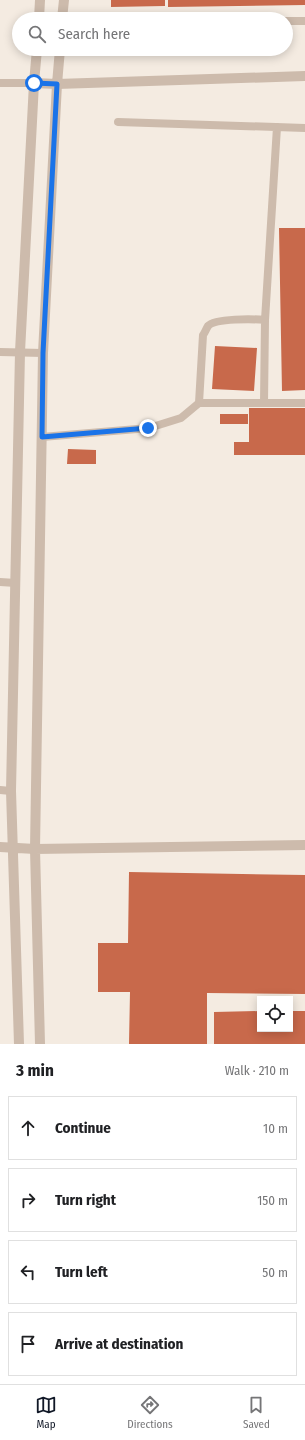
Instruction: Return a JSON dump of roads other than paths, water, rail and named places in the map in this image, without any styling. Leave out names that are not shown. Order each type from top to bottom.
[{"type":"street","points":[[39,12],[40,0]]},
{"type":"street","points":[[63,12],[64,0]]},
{"type":"street","points":[[19,1044],[11,791],[20,352],[36,56]]},
{"type":"street","points":[[40,1044],[35,849],[43,353],[59,56]]},
{"type":"street","points":[[34,83],[57,84],[305,76]]},
{"type":"street","points":[[0,847],[35,849],[305,845]]},
{"type":"lane","points":[[293,21],[305,21]]},
{"type":"lane","points":[[0,83],[34,83]]},
{"type":"lane","points":[[118,122],[305,128]]},
{"type":"lane","points":[[264,403],[265,320],[277,127]]},
{"type":"lane","points":[[199,403],[203,335],[208,326],[215,322],[250,319],[265,320]]},
{"type":"lane","points":[[0,352],[43,353]]},
{"type":"lane","points":[[42,437],[148,428],[181,418],[199,403],[305,403]]},
{"type":"lane","points":[[0,582],[16,583]]},
{"type":"lane","points":[[0,790],[11,791]]}]
